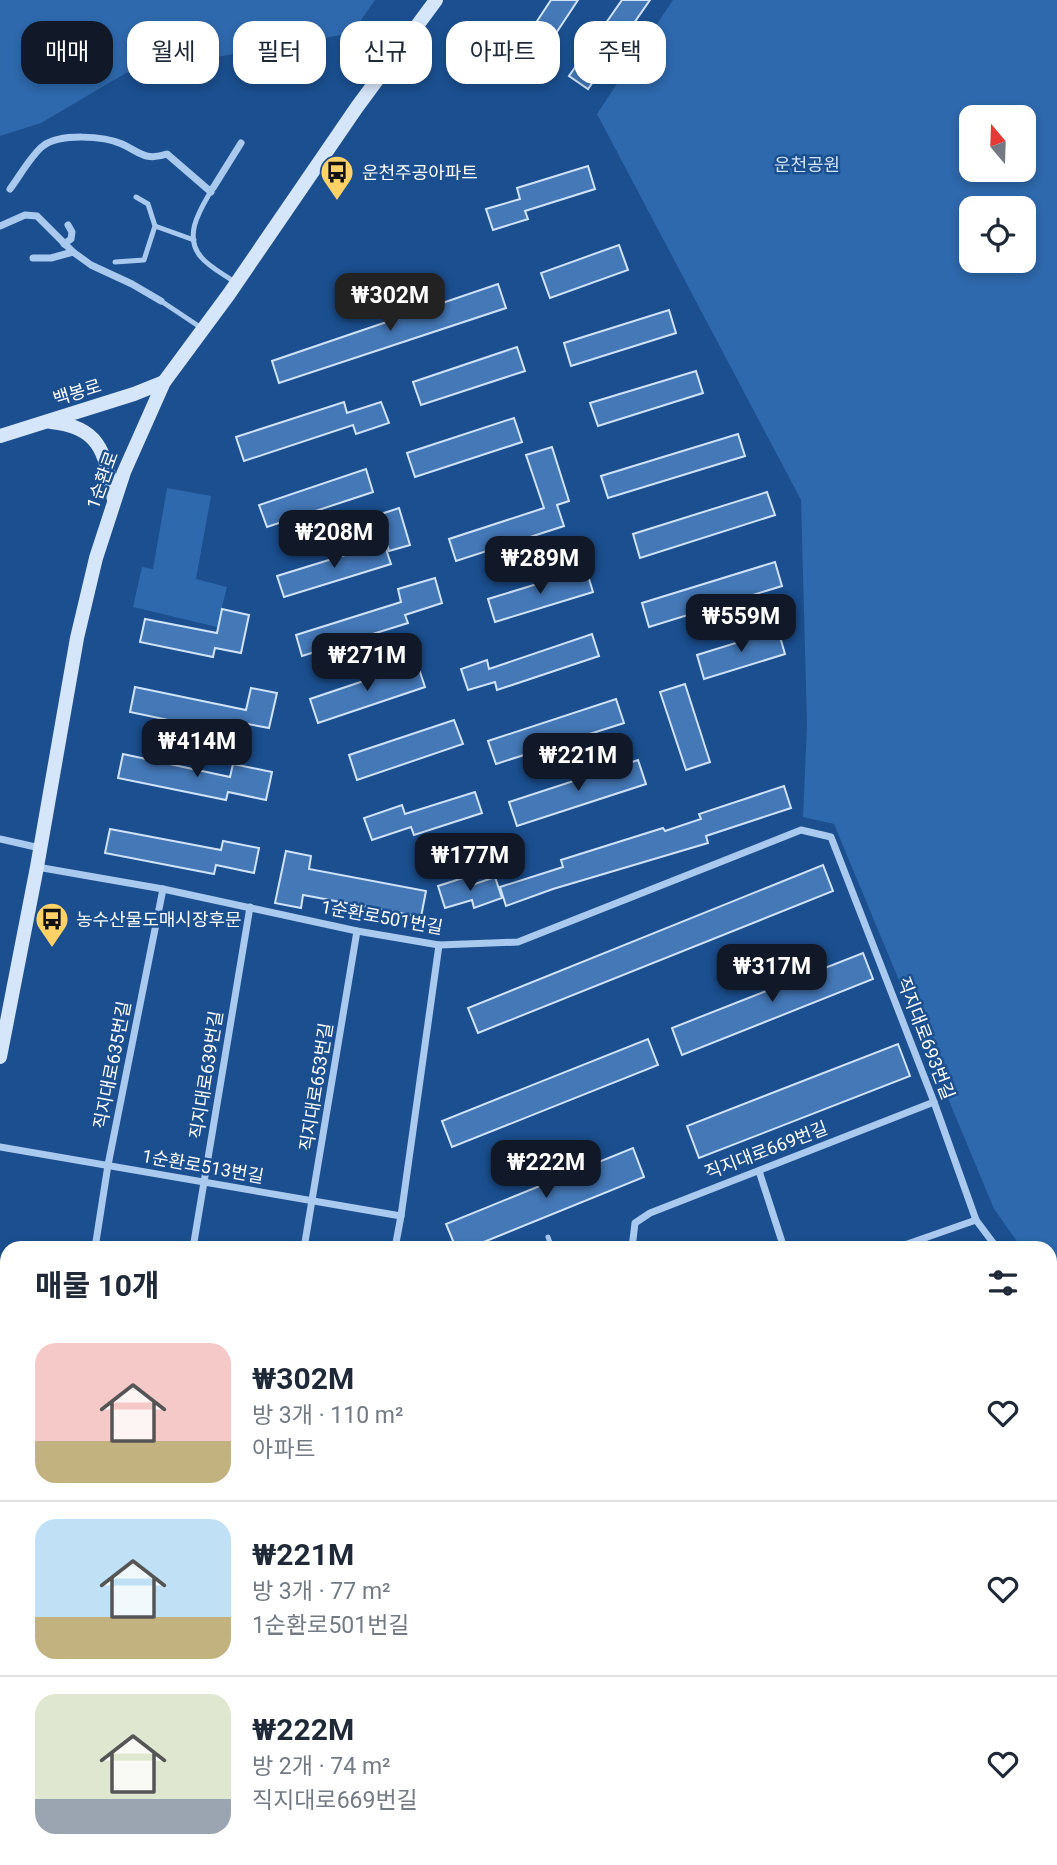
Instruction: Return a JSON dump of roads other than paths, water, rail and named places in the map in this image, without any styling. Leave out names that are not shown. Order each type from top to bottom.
[{"type":"street","name":"1순환로","points":[[0,1057],[78,638],[96,558],[128,463],[164,382],[357,107],[436,0]]},
{"type":"street","points":[[10,189],[43,146],[71,138],[92,137],[114,141],[145,158],[167,155],[212,190],[241,143]]},
{"type":"street","points":[[0,226],[25,215],[37,216],[64,244],[91,265],[161,302]]},
{"type":"street","points":[[64,244],[71,239],[72,232],[68,225]]},
{"type":"street","points":[[33,258],[51,258],[73,252]]},
{"type":"street","name":"백봉로","points":[[0,436],[135,394],[164,382]]},
{"type":"street","points":[[46,421],[71,425],[94,437],[106,459],[114,501]]},
{"type":"street","name":"1순환로501번길","points":[[37,867],[163,889],[357,931],[439,945],[518,942],[801,830],[831,836]]},
{"type":"street","name":"직지대로693번길","points":[[831,836],[934,1102],[976,1220],[992,1241]]},
{"type":"street","points":[[0,839],[40,848]]},
{"type":"street","name":"직지대로635번길","points":[[96,1241],[108,1166],[163,889]]},
{"type":"street","name":"직지대로639번길","points":[[193,1241],[250,906]]},
{"type":"street","name":"직지대로653번길","points":[[305,1241],[357,931]]},
{"type":"street","points":[[396,1241],[439,945]]},
{"type":"street","name":"직지대로669번길","points":[[633,1241],[635,1223],[650,1213],[934,1102]]},
{"type":"street","name":"1순환로513번길","points":[[0,1147],[401,1216]]},
{"type":"street","points":[[759,1171],[782,1241]]},
{"type":"street","points":[[915,1241],[976,1220]]},
{"type":"lane","points":[[212,190],[196,218],[194,240],[201,257],[236,283]]},
{"type":"lane","points":[[115,262],[144,260],[155,226],[148,204],[136,197]]},
{"type":"lane","points":[[155,226],[194,240]]},
{"type":"lane","points":[[161,302],[203,329]]},
{"type":"lane","points":[[548,1237],[549,1241]]},
{"type":"place","name":"운천주공아파트","points":[[337,202]]},
{"type":"place","name":"농수산물도매시장후문","points":[[52,949]]},
{"type":"park label","name":"운천공원","points":[[807,164]]}]
